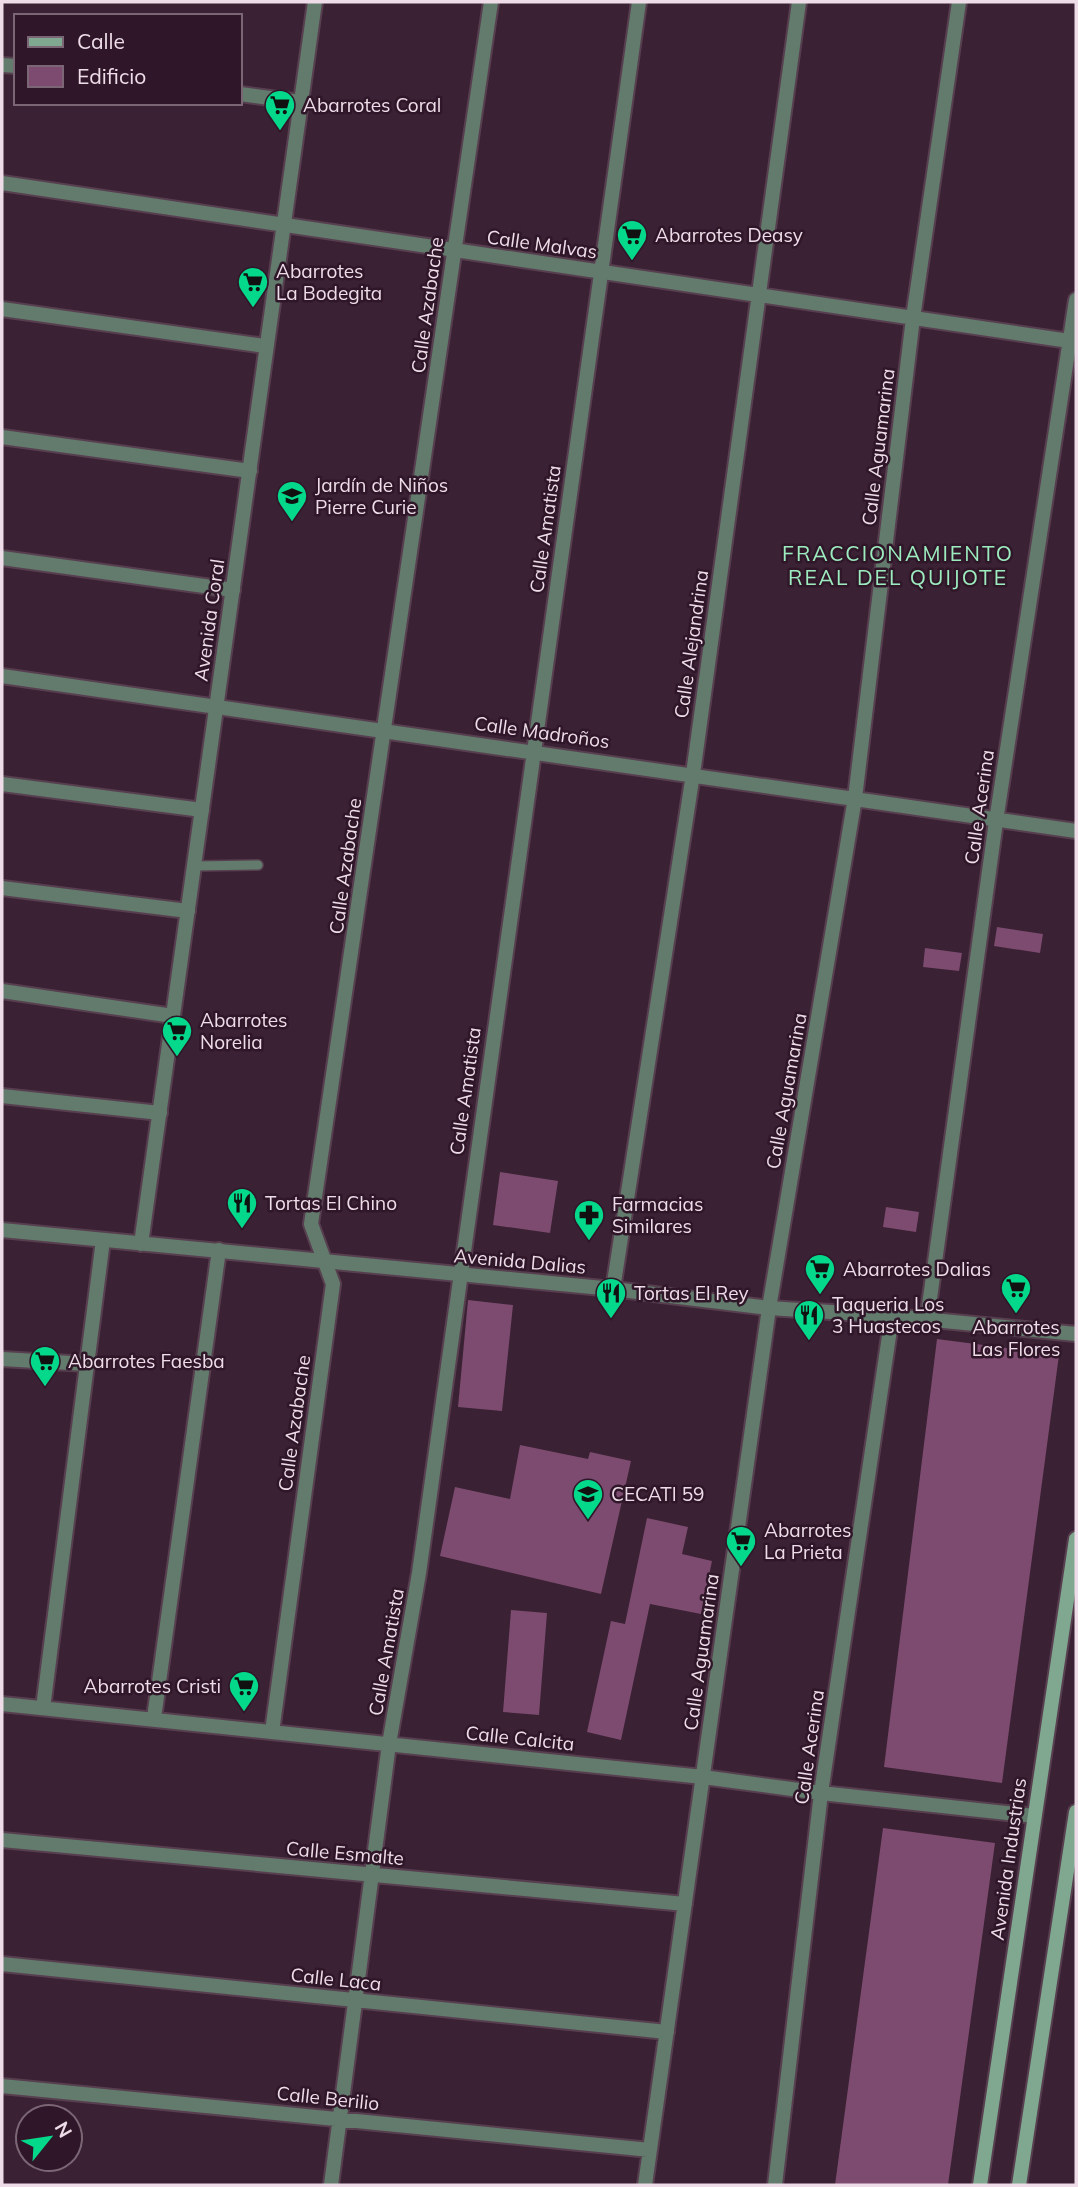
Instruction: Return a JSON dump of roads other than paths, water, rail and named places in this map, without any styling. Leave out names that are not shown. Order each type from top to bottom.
[{"type":"main road","name":"Avenida Industrias","points":[[980,2185],[1076,1539]]},
{"type":"main road","points":[[1019,2185],[1076,1812]]},
{"type":"street","name":"Avenida Coral","points":[[141,1244],[315,2]]},
{"type":"street","name":"Calle Azabache","points":[[272,1732],[333,1284],[311,1224],[491,2]]},
{"type":"street","name":"Calle Amatista","points":[[331,2185],[389,1744],[419,1573],[639,2]]},
{"type":"street","name":"Calle Alejandrina","points":[[613,1289],[693,774],[799,2]]},
{"type":"street","name":"Calle Aguamarina","points":[[645,2185],[769,1308],[855,798],[913,318],[958,2]]},
{"type":"street","points":[[242,94],[300,102]]},
{"type":"street","name":"Calle Malvas","points":[[2,183],[1073,342]]},
{"type":"street","name":"Calle Acerina","points":[[927,1320],[996,821],[1073,342],[1076,300]]},
{"type":"street","points":[[2,309],[265,345]]},
{"type":"street","points":[[2,438],[250,471]]},
{"type":"street","points":[[2,558],[233,590]]},
{"type":"street","name":"Calle Madroños","points":[[2,676],[216,704],[1076,831]]},
{"type":"street","points":[[2,784],[202,810]]},
{"type":"street","points":[[2,888],[188,911]]},
{"type":"street","points":[[2,991],[173,1016]]},
{"type":"street","points":[[2,1096],[160,1113]]},
{"type":"street","name":"Avenida Dalias","points":[[2,1230],[613,1289],[769,1308],[892,1316],[1076,1334]]},
{"type":"street","points":[[43,1708],[103,1240]]},
{"type":"street","points":[[154,1718],[219,1250]]},
{"type":"street","name":"Calle Acerina","points":[[775,2185],[821,1793],[892,1316]]},
{"type":"street","points":[[2,1359],[87,1364]]},
{"type":"street","name":"Calle Calcita","points":[[2,1704],[703,1776],[821,1793],[1034,1816]]},
{"type":"street","name":"Calle Esmalte","points":[[2,1840],[685,1904]]},
{"type":"street","name":"Calle Laca","points":[[2,1964],[667,2032]]},
{"type":"street","name":"Calle Berilio","points":[[2,2086],[650,2150]]},
{"type":"lane","points":[[194,866],[258,865]]},
{"type":"place","name":"Abarrotes Coral","points":[[280,132]]},
{"type":"place","name":"Abarrotes Deasy","points":[[632,262]]},
{"type":"place","name":"Abarrotes La Bodegita","points":[[253,309]]},
{"type":"place","name":"Jardín de Niños Pierre Curie","points":[[292,523]]},
{"type":"place","name":"Abarrotes Norelia","points":[[177,1058]]},
{"type":"place","name":"Tortas El Chino","points":[[242,1230]]},
{"type":"place","name":"Farmacias Similares","points":[[589,1242]]},
{"type":"place","name":"Abarrotes Dalias","points":[[820,1296]]},
{"type":"place","name":"Abarrotes Las Flores","points":[[1016,1315]]},
{"type":"place","name":"Tortas El Rey","points":[[611,1320]]},
{"type":"place","name":"Taqueria Los 3 Huastecos","points":[[809,1342]]},
{"type":"place","name":"Abarrotes Faesba","points":[[45,1388]]},
{"type":"place","name":"CECATI 59","points":[[588,1521]]},
{"type":"place","name":"Abarrotes La Prieta","points":[[741,1568]]},
{"type":"place","name":"Abarrotes Cristi","points":[[244,1713]]},
{"type":"district","name":"FRACCIONAMIENTO REAL DEL QUIJOTE","points":[[898,566]]}]
